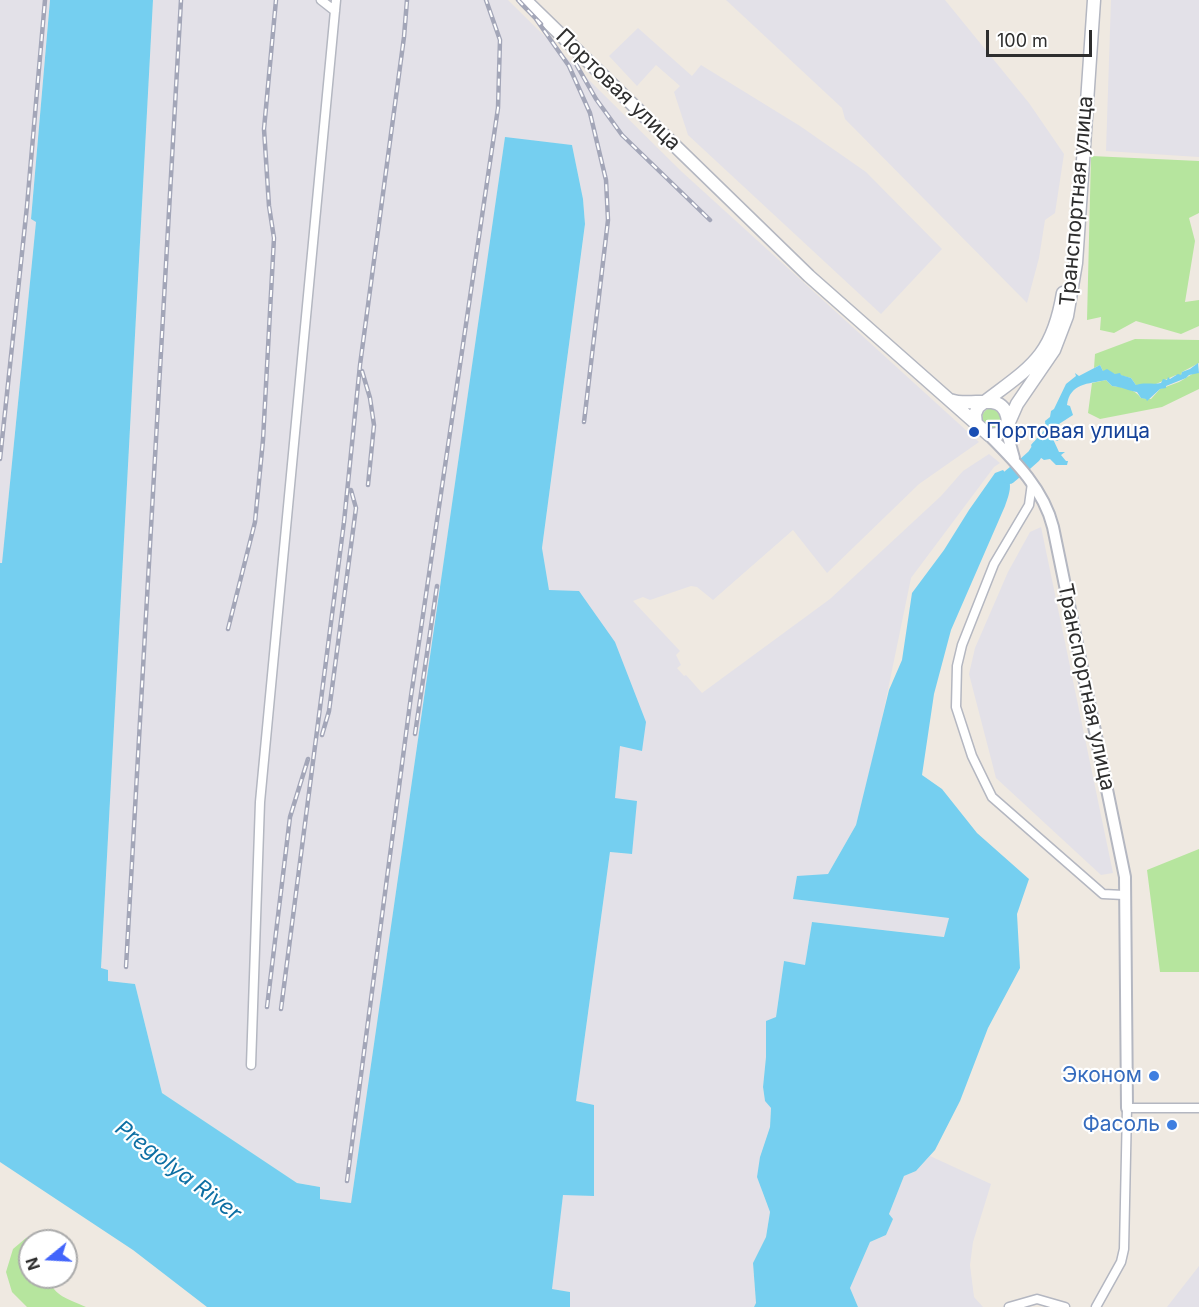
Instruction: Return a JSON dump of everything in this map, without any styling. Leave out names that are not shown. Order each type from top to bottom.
[{"type":"main road","name":"Портовая улица","points":[[525,0],[809,276],[976,424]]},
{"type":"main road","name":"Транспортная улица","points":[[989,435],[976,424],[978,407],[1035,362],[1054,331],[1061,306],[1069,261],[1086,0]]},
{"type":"main road","name":"Транспортная улица","points":[[1007,426],[1017,404],[1054,350],[1067,316],[1076,262],[1094,0]]},
{"type":"main road","points":[[949,399],[963,403],[986,401]]},
{"type":"main road","name":"Транспортная улица","points":[[986,401],[1002,405],[1006,412],[1007,426]]},
{"type":"main road","points":[[989,435],[998,434],[1007,426]]},
{"type":"street","points":[[321,0],[335,10]]},
{"type":"street","points":[[251,1065],[260,802],[336,0]]},
{"type":"street","name":"Транспортная улица","points":[[1007,426],[1015,461]]},
{"type":"street","name":"Транспортная улица","points":[[989,435],[1015,461],[1032,483],[1046,505],[1053,527],[1125,877],[1127,1108]]},
{"type":"street","points":[[1032,483],[1029,505],[994,564],[962,645],[957,666],[956,707],[972,756],[992,797],[1103,894],[1124,895]]},
{"type":"street","points":[[1096,1307],[1121,1262],[1124,1249],[1127,1108],[1199,1108]]},
{"type":"street","points":[[1010,1307],[1037,1299],[1065,1307]]},
{"type":"shaded area","points":[[0,0],[50,0],[31,219],[36,222],[2,563],[0,563]]},
{"type":"shaded area","points":[[153,0],[508,0],[681,171],[979,442],[919,484],[827,573],[793,530],[713,600],[697,587],[691,586],[650,600],[643,597],[633,601],[680,651],[676,655],[681,665],[677,668],[702,693],[830,599],[941,496],[963,471],[989,454],[1000,463],[994,467],[911,578],[878,738],[856,825],[828,874],[793,899],[949,918],[945,937],[812,922],[805,966],[784,961],[776,1018],[766,1057],[763,1087],[765,1101],[771,1108],[770,1127],[760,1157],[762,1191],[770,1212],[766,1237],[753,1263],[756,1303],[754,1307],[570,1307],[570,1292],[551,1289],[563,1194],[594,1196],[594,1106],[576,1101],[610,852],[632,854],[615,798],[620,745],[549,590],[542,548],[585,225],[583,199],[572,145],[505,138],[351,1203],[319,1199],[320,1187],[297,1183],[162,1093],[135,984],[108,981],[101,969]]},
{"type":"shaded area","points":[[726,0],[945,0],[1029,103],[1064,154],[1055,213],[1045,220],[1039,258],[1027,303],[845,119],[842,108]]},
{"type":"shaded area","points":[[1111,0],[1199,0],[1199,157],[1106,151]]},
{"type":"shaded area","points":[[638,28],[692,76],[701,65],[800,126],[866,172],[942,249],[881,314],[688,135],[674,92],[680,86],[656,65],[637,86],[609,56]]},
{"type":"shaded area","points":[[1041,527],[1113,873],[1101,875],[996,778],[969,674],[975,648],[1008,572],[1030,532]]},
{"type":"shaded area","points":[[930,1156],[991,1184],[973,1242],[970,1265],[974,1297],[983,1307],[858,1307],[850,1288],[870,1242],[886,1235],[893,1219],[889,1214],[904,1176],[916,1171]]},
{"type":"shaded area","points":[[1199,1266],[1199,1307],[1167,1307]]},
{"type":"green space","points":[[1091,156],[1199,161],[1199,213],[1189,218],[1195,241],[1185,302],[1199,300],[1199,326],[1181,334],[1136,321],[1114,333],[1100,330],[1101,317],[1087,320]]},
{"type":"green space","points":[[1135,339],[1199,340],[1199,363],[1182,372],[1181,375],[1156,384],[1136,385],[1131,378],[1103,371],[1100,365],[1094,368],[1095,354]]},
{"type":"green space","points":[[1194,373],[1199,373],[1199,389],[1162,407],[1100,419],[1088,413],[1092,383],[1106,380],[1112,386],[1128,389],[1141,398],[1151,399],[1160,389]]},
{"type":"green space","points":[[992,408],[999,411],[1002,418],[999,425],[992,428],[985,425],[982,418],[985,411]]},
{"type":"green space","points":[[1199,849],[1199,972],[1160,972],[1147,870]]},
{"type":"green space","points":[[18,1245],[18,1289],[54,1289],[68,1299],[86,1307],[27,1307],[12,1292],[6,1272],[13,1249]]},
{"type":"water","name":"Pregolya River","points":[[50,0],[153,0],[101,968],[108,970],[108,981],[135,984],[162,1093],[297,1183],[320,1187],[320,1199],[351,1203],[505,137],[572,145],[583,199],[585,224],[542,548],[549,590],[579,591],[615,642],[646,722],[642,751],[620,746],[615,798],[637,801],[632,854],[610,852],[576,1101],[594,1105],[594,1196],[563,1195],[552,1289],[570,1292],[570,1307],[207,1307],[133,1250],[0,1162],[0,563],[2,563],[36,222],[31,219]]},
{"type":"water","points":[[1198,363],[1199,373],[1189,375],[1160,389],[1147,401],[1137,392],[1112,386],[1106,380],[1076,388],[1067,405],[1070,406],[1073,415],[1059,424],[1062,429],[1058,431],[1058,437],[1062,438],[1057,441],[1053,439],[1059,452],[1065,452],[1061,455],[1068,461],[1067,465],[1056,465],[1050,459],[1044,460],[1034,453],[1031,445],[1043,431],[1045,421],[1050,417],[1066,384],[1076,376],[1075,373],[1079,376],[1100,365],[1103,371],[1107,369],[1115,374],[1120,373],[1131,378],[1136,385],[1158,384],[1163,379],[1167,380],[1168,377],[1170,379],[1178,374],[1181,375],[1182,372]]},
{"type":"water","points":[[1003,470],[1010,483],[1008,496],[951,630],[934,694],[922,775],[942,789],[977,833],[1029,879],[1017,914],[1020,968],[988,1028],[960,1101],[935,1150],[916,1171],[904,1176],[889,1214],[893,1219],[886,1235],[870,1242],[850,1288],[858,1307],[754,1307],[756,1303],[753,1263],[766,1237],[770,1212],[757,1177],[760,1157],[770,1127],[771,1108],[765,1101],[763,1087],[766,1021],[776,1017],[784,961],[805,965],[812,922],[944,937],[949,918],[793,899],[797,876],[828,874],[856,825],[889,690],[902,660],[912,593],[944,550],[995,473]]},
{"type":"waterway","points":[[1025,464],[1034,456],[1044,440]]},
{"type":"waterway","points":[[1009,477],[1015,472]]},
{"type":"railway","points":[[0,459],[27,206],[45,0]]},
{"type":"railway","points":[[126,967],[181,0]]},
{"type":"railway","points":[[228,629],[255,522],[263,440],[274,238],[269,206],[264,129],[276,0]]},
{"type":"railway","points":[[281,1009],[344,522],[360,365],[407,0]]},
{"type":"railway","points":[[347,1181],[411,696],[498,108],[500,40],[486,0]]},
{"type":"railway","points":[[518,0],[541,24]]},
{"type":"railway","points":[[536,19],[569,66],[590,113],[606,180],[608,220],[584,422]]},
{"type":"railway","points":[[576,64],[596,99],[622,135],[710,220]]},
{"type":"railway","points":[[362,371],[370,398],[374,425],[368,485]]},
{"type":"railway","points":[[322,735],[329,711],[356,508],[351,490]]},
{"type":"railway","points":[[415,734],[437,586]]},
{"type":"railway","points":[[267,1007],[290,817],[308,759]]},
{"type":"place","name":"Портовая улица","points":[[974,432]]},
{"type":"place","name":"Эконом","points":[[1154,1076]]},
{"type":"place","name":"Фасоль","points":[[1172,1125]]}]
